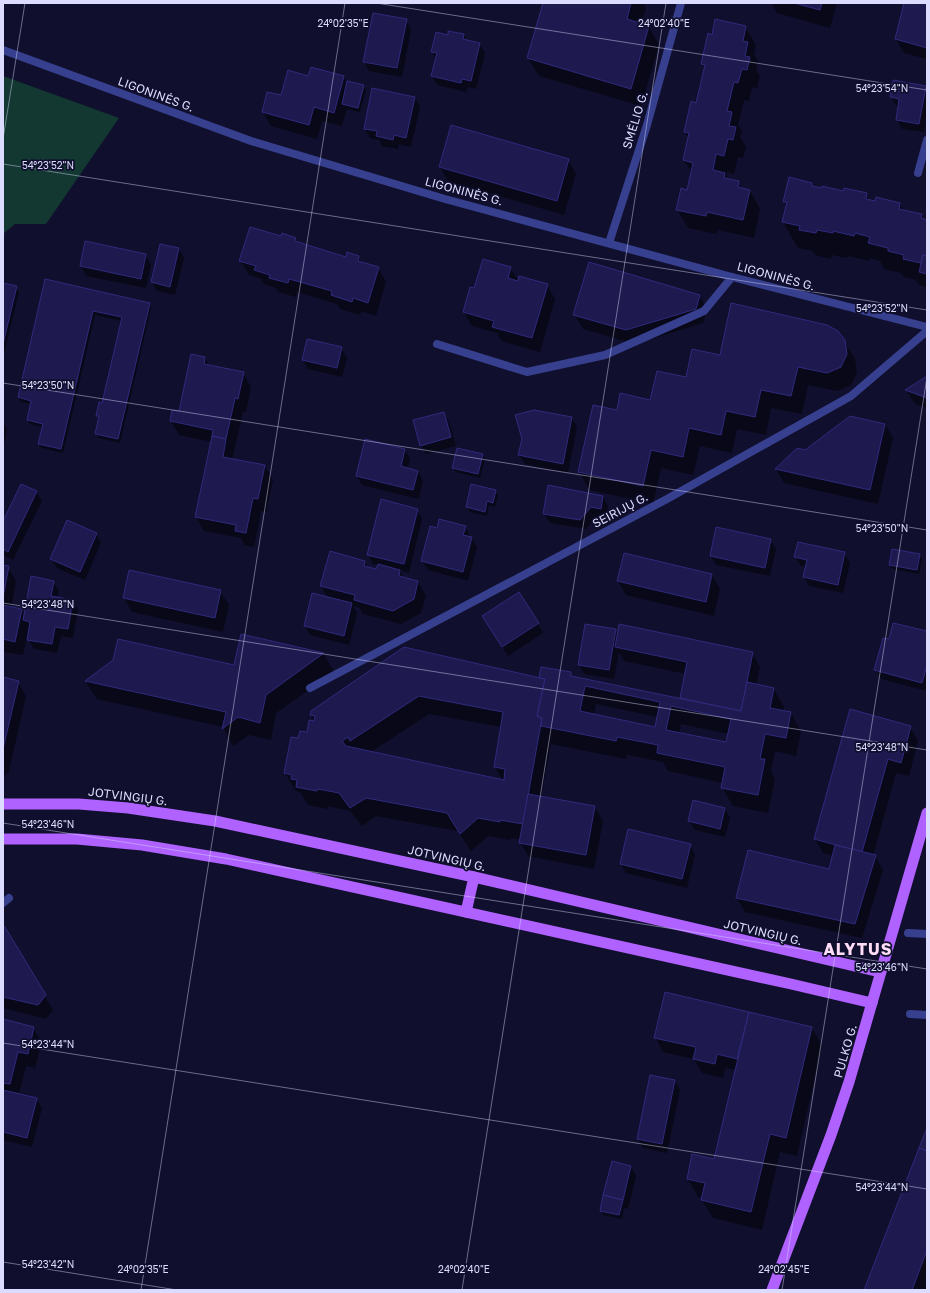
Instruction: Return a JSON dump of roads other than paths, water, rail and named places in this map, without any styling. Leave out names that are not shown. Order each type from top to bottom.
[{"type":"main road","name":"JOTVINGIŲ G.","points":[[3,804],[79,804],[128,808],[215,821],[474,877],[880,972]]},
{"type":"main road","name":"PULKO G.","points":[[772,1290],[831,1135],[849,1082],[927,813]]},
{"type":"main road","points":[[3,839],[77,839],[142,845],[226,859],[872,1003]]},
{"type":"main road","points":[[466,912],[474,877]]},
{"type":"street","name":"SMĖLIO G.","points":[[609,243],[647,125],[681,3]]},
{"type":"street","name":"LIGONINĖS G.","points":[[3,50],[251,141],[444,199],[732,277],[927,327]]},
{"type":"street","points":[[918,173],[927,140]]},
{"type":"street","points":[[437,344],[527,372],[605,355],[704,311],[732,277]]},
{"type":"street","name":"SEIRIJŲ G.","points":[[310,688],[667,499],[851,396],[927,331]]},
{"type":"street","points":[[908,933],[927,934]]},
{"type":"street","points":[[910,1014],[927,1015]]},
{"type":"district","name":"ALYTUS","points":[[858,949]]}]
